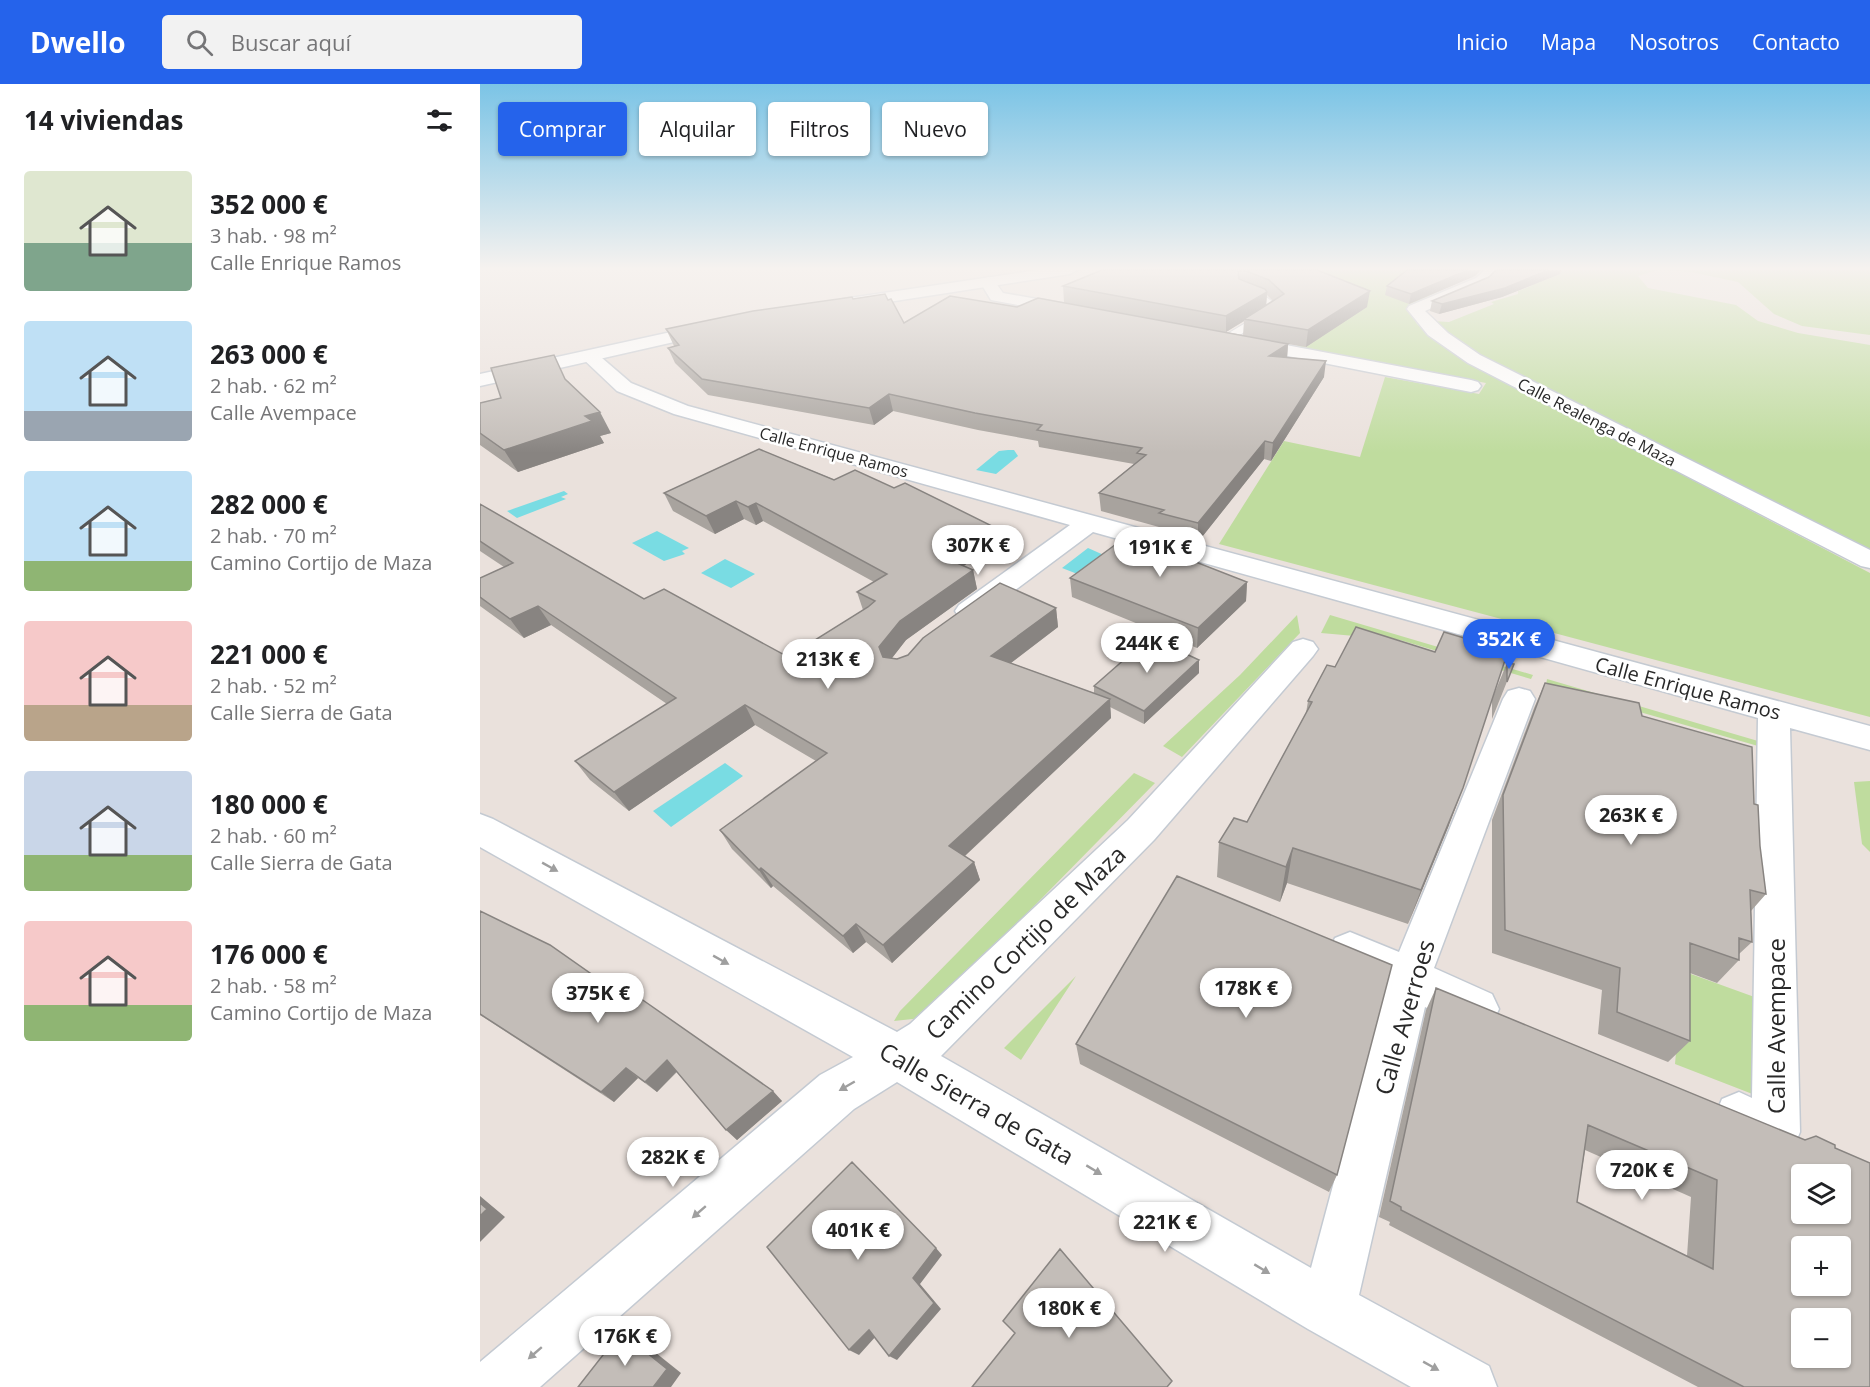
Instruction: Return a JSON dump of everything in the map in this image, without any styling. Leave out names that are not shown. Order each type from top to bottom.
[{"type":"street","points":[[480,380],[703,331]]},
{"type":"street","name":"Calle Realenga de Maza","points":[[1434,331],[1474,359],[1870,561]]},
{"type":"street","points":[[1203,335],[1471,386]]},
{"type":"street","name":"Calle Enrique Ramos","points":[[589,357],[624,387],[681,410],[1870,738]]},
{"type":"street","points":[[944,629],[1091,522]]},
{"type":"street","name":"Camino Cortijo de Maza","points":[[496,1387],[837,1092],[926,1040],[1141,830],[1303,649]]},
{"type":"street","name":"Calle Averroes","points":[[1328,1309],[1410,977],[1519,699]]},
{"type":"street","name":"Calle Avempace","points":[[1699,1100],[1776,1132],[1774,712]]},
{"type":"street","name":"Calle Sierra de Gata","points":[[487,842],[898,1057],[1328,1309],[1468,1387]]},
{"type":"street","points":[[1317,938],[1395,969],[1437,992],[1514,1024]]},
{"type":"lane","points":[[1226,339],[1240,331]]},
{"type":"green space","points":[[1286,331],[1426,331],[1461,359],[1870,573],[1870,717],[1219,544],[1284,441],[1360,457],[1385,377],[1479,394],[1486,383],[1296,347],[1298,345]]},
{"type":"green space","points":[[1440,331],[1791,331],[1870,345],[1870,549],[1478,356]]},
{"type":"green space","points":[[1838,331],[1870,331],[1870,335]]},
{"type":"green space","points":[[1297,615],[1300,633],[1182,757],[1163,746],[1240,675]]},
{"type":"green space","points":[[1330,615],[1533,675],[1531,679],[1400,640],[1321,633]]},
{"type":"green space","points":[[1547,679],[1758,741],[1758,746],[1546,685]]},
{"type":"green space","points":[[1134,773],[1155,783],[939,1003],[922,1018],[894,1021],[900,1011]]},
{"type":"green space","points":[[1870,781],[1870,852],[1862,844],[1854,782]]},
{"type":"green space","points":[[1677,969],[1760,999],[1755,1095],[1675,1064],[1681,996]]},
{"type":"green space","points":[[1076,976],[1021,1060],[1004,1048]]},
{"type":"water","points":[[1014,450],[1018,456],[996,474],[976,470],[999,451]]},
{"type":"water","points":[[564,491],[568,494],[561,497],[566,499],[517,518],[507,511]]},
{"type":"water","points":[[657,531],[689,548],[682,551],[685,554],[664,561],[632,543]]},
{"type":"water","points":[[1088,548],[1106,556],[1080,575],[1062,568]]},
{"type":"water","points":[[725,559],[755,574],[731,588],[701,573]]},
{"type":"water","points":[[725,763],[743,776],[671,827],[653,811]]},
{"type":"building","points":[[667,331],[1216,331],[1288,344],[1269,356],[1326,361],[1273,443],[1265,441],[1198,523],[1159,513],[1164,510],[1099,493],[1146,455],[1137,453],[1142,448],[1037,430],[1042,425],[889,394],[869,408],[702,379],[668,348],[679,345]]},
{"type":"building","points":[[554,355],[565,379],[600,412],[585,416],[592,421],[504,450],[480,433],[480,403],[501,398],[491,368]]},
{"type":"building","points":[[759,449],[834,480],[855,470],[894,488],[905,483],[992,526],[943,557],[973,570],[900,621],[879,647],[883,657],[897,659],[908,655],[923,638],[1000,583],[1056,608],[991,656],[1110,699],[949,846],[974,862],[883,945],[856,924],[843,936],[761,868],[759,870],[720,830],[827,753],[745,705],[614,792],[575,761],[676,698],[538,606],[510,619],[480,597],[480,578],[513,563],[480,541],[480,504],[644,599],[664,589],[788,657],[868,607],[875,601],[857,592],[887,574],[756,503],[748,507],[736,501],[706,516],[664,493]]},
{"type":"building","points":[[1138,528],[1183,541],[1170,552],[1247,582],[1198,628],[1070,578]]},
{"type":"building","points":[[1356,627],[1435,652],[1444,632],[1508,651],[1463,788],[1421,890],[1293,848],[1286,867],[1219,842],[1234,818],[1247,822],[1312,702],[1308,701],[1327,665],[1335,667]]},
{"type":"building","points":[[1150,637],[1199,660],[1144,711],[1094,686]]},
{"type":"building","points":[[1507,663],[1514,664],[1507,682]]},
{"type":"building","points":[[1545,683],[1639,703],[1642,716],[1752,747],[1754,804],[1758,805],[1766,894],[1750,890],[1752,942],[1739,938],[1739,960],[1690,943],[1690,1041],[1617,1012],[1620,968],[1505,930],[1503,795]]},
{"type":"building","points":[[1177,876],[1392,965],[1337,1175],[1076,1044]]},
{"type":"building","points":[[480,911],[550,945],[620,994],[624,990],[637,996],[773,1091],[726,1130],[667,1060],[645,1082],[626,1068],[601,1092],[480,1014]]},
{"type":"building","points":[[1436,988],[1805,1140],[1816,1136],[1835,1145],[1835,1148],[1870,1163],[1870,1387],[1744,1387],[1401,1210],[1401,1207],[1390,1201]],"holes":[[[1588,1125],[1717,1180],[1713,1269],[1577,1202]]]},
{"type":"building","points":[[852,1162],[936,1248],[913,1278],[934,1303],[889,1356],[869,1330],[849,1350],[767,1247]]},
{"type":"building","points":[[480,1203],[487,1209],[480,1216]]},
{"type":"building","points":[[1060,1249],[1172,1381],[1167,1387],[972,1387],[1015,1333],[1003,1321]]},
{"type":"building","points":[[621,1332],[667,1369],[654,1386],[656,1387],[578,1387]]}]
